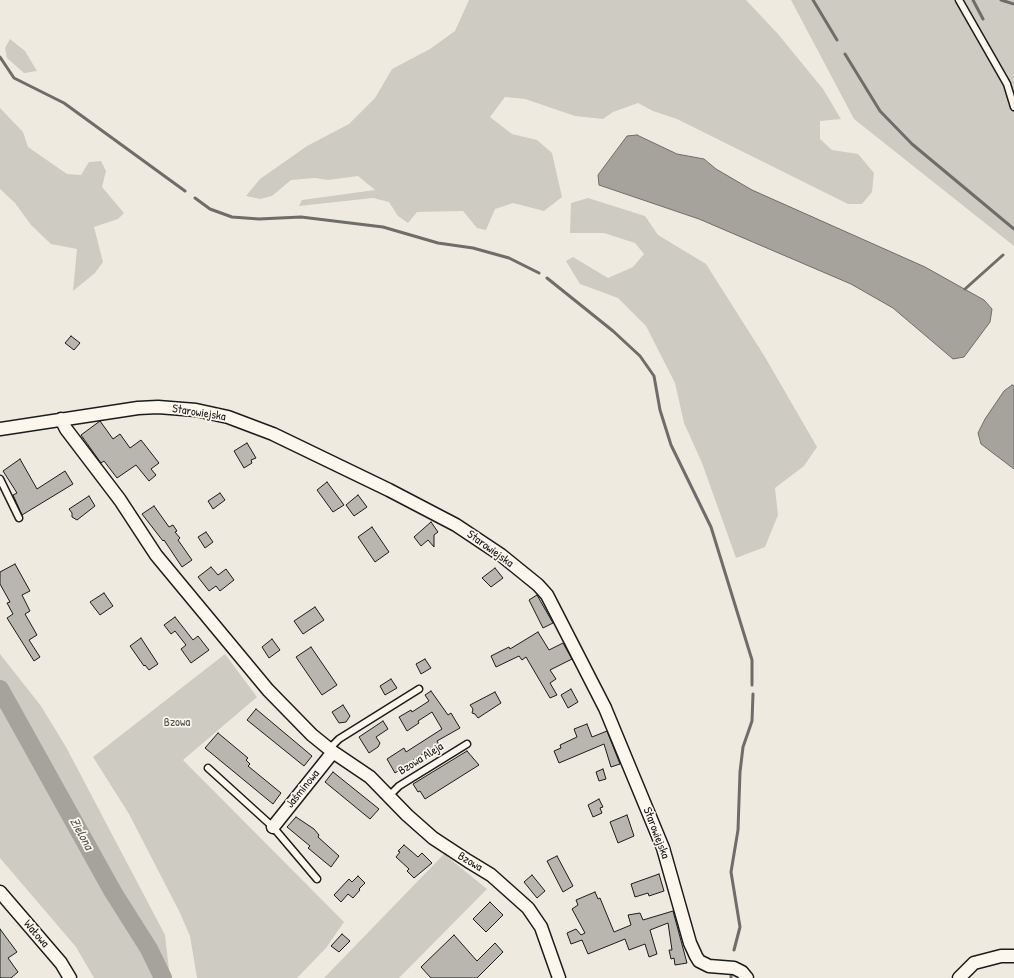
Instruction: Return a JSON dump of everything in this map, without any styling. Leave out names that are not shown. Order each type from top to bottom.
[{"type":"street","name":"Starowiejska","points":[[0,428],[138,408],[158,407],[196,410],[228,417],[273,434],[389,490],[456,524],[501,555],[538,585],[547,595],[606,708],[663,848],[673,878],[690,943],[696,956],[699,961],[709,966],[734,968],[742,972],[747,978]]},
{"type":"street","name":"Bzowa","points":[[61,419],[70,435],[120,500],[156,555],[268,690],[302,726],[331,750],[370,777],[432,838],[468,862],[492,875],[528,908],[541,927],[559,978]]},
{"type":"street","name":"Jaśminowa","points":[[273,827],[331,750]]},
{"type":"street","name":"Wałowa","points":[[0,892],[61,963],[70,978]]},
{"type":"street","points":[[959,978],[974,963],[1001,956],[1014,956]]},
{"type":"lane","points":[[959,0],[1006,84],[1014,107]]},
{"type":"lane","points":[[0,479],[19,518]]},
{"type":"lane","points":[[331,750],[339,739],[419,689]]},
{"type":"lane","name":"Bzowa Aleja","points":[[389,796],[399,786],[467,744]]},
{"type":"lane","points":[[208,768],[273,827],[317,879]]},
{"type":"green space","points":[[469,0],[746,0],[778,34],[823,89],[841,119],[820,121],[820,139],[832,150],[858,154],[874,173],[872,192],[862,204],[848,204],[677,119],[653,111],[638,103],[613,112],[603,119],[575,116],[525,99],[505,97],[490,117],[512,134],[537,140],[552,153],[562,197],[544,211],[513,203],[495,209],[486,230],[477,228],[463,211],[417,212],[408,223],[398,216],[389,202],[373,198],[299,206],[302,200],[375,190],[358,176],[328,180],[315,178],[291,180],[272,196],[260,199],[246,196],[260,179],[307,146],[349,124],[375,98],[392,69],[430,49],[455,31]]},
{"type":"green space","points":[[791,0],[1014,0],[1014,246],[854,119]]},
{"type":"green space","points":[[10,39],[25,51],[37,71],[24,73],[7,58],[5,48]]},
{"type":"green space","points":[[0,108],[23,132],[28,147],[67,174],[81,175],[89,162],[101,161],[106,171],[102,187],[124,213],[118,219],[94,227],[103,262],[95,273],[73,291],[77,249],[51,244],[31,225],[15,203],[0,189]]},
{"type":"green space","points":[[588,198],[645,216],[658,235],[706,264],[765,357],[817,447],[804,466],[775,488],[778,515],[765,547],[736,558],[702,463],[684,423],[675,383],[646,326],[618,298],[580,284],[566,261],[573,257],[608,278],[633,267],[644,254],[635,243],[604,233],[570,233],[571,203]]},
{"type":"green space","points":[[0,654],[41,706],[66,747],[165,935],[170,978],[94,978],[76,947],[0,858]]},
{"type":"green space","points":[[225,654],[257,697],[183,760],[344,922],[326,948],[297,978],[197,978],[190,936],[179,911],[129,814],[93,757]]},
{"type":"green space","points":[[444,854],[487,889],[399,978],[324,978]]},
{"type":"shaded area","points":[[637,135],[677,154],[704,159],[716,169],[752,190],[925,267],[984,300],[992,309],[990,322],[964,357],[953,359],[893,308],[851,284],[699,219],[599,185],[598,175],[627,136]]},
{"type":"shaded area","points":[[1012,385],[1014,386],[1014,469],[981,444],[978,433],[985,419],[1004,391]]},
{"type":"building","points":[[71,336],[80,343],[74,350],[65,343]]},
{"type":"building","points":[[100,421],[113,439],[120,434],[130,448],[141,440],[159,463],[151,469],[156,475],[149,481],[136,465],[117,478],[104,461],[101,463],[81,435]]},
{"type":"building","points":[[247,443],[256,458],[251,460],[252,463],[244,468],[234,451]]},
{"type":"building","points":[[20,459],[37,489],[65,471],[73,484],[22,515],[13,495],[17,493],[3,471]]},
{"type":"building","points":[[327,482],[344,505],[333,512],[317,490]]},
{"type":"building","points":[[220,493],[225,500],[213,509],[208,501]]},
{"type":"building","points":[[358,495],[367,507],[354,516],[346,505]]},
{"type":"building","points":[[89,496],[95,506],[77,520],[72,517],[72,513],[69,509]]},
{"type":"building","points":[[154,506],[169,527],[173,525],[177,531],[175,532],[180,538],[178,540],[192,560],[182,567],[164,540],[163,541],[142,514]]},
{"type":"building","points":[[431,522],[438,532],[434,535],[434,547],[428,540],[421,546],[414,537]]},
{"type":"building","points":[[372,527],[389,552],[375,562],[358,537]]},
{"type":"building","points":[[206,532],[213,542],[205,548],[198,537]]},
{"type":"building","points":[[15,564],[30,591],[22,595],[30,611],[25,614],[37,635],[29,640],[40,657],[34,661],[7,618],[13,614],[7,603],[10,602],[0,584],[0,572]]},
{"type":"building","points":[[211,567],[218,575],[226,569],[234,580],[220,591],[216,586],[209,591],[198,577]]},
{"type":"building","points":[[495,568],[503,578],[491,587],[482,578]]},
{"type":"building","points":[[104,593],[113,606],[100,615],[90,602]]},
{"type":"building","points":[[537,595],[553,623],[543,628],[529,600]]},
{"type":"building","points":[[315,607],[324,620],[303,634],[294,621]]},
{"type":"building","points":[[175,617],[193,640],[198,636],[209,650],[191,663],[181,649],[186,645],[175,631],[171,634],[164,625]]},
{"type":"building","points":[[538,632],[549,650],[563,643],[572,659],[550,670],[556,679],[550,683],[557,695],[550,698],[526,657],[522,660],[519,656],[496,667],[491,656],[509,647],[510,649]]},
{"type":"building","points":[[141,638],[158,664],[149,670],[145,665],[144,666],[130,646]]},
{"type":"building","points":[[272,639],[280,650],[269,658],[262,647]]},
{"type":"building","points":[[311,647],[337,685],[322,695],[296,657]]},
{"type":"building","points":[[425,659],[431,668],[421,674],[416,664]]},
{"type":"building","points":[[391,679],[397,688],[385,695],[380,686]]},
{"type":"building","points":[[571,689],[578,702],[568,708],[561,695]]},
{"type":"building","points":[[431,691],[448,715],[451,713],[460,728],[437,741],[439,745],[411,761],[412,762],[395,773],[387,759],[404,748],[406,752],[442,729],[432,712],[418,721],[419,723],[407,731],[399,717],[411,710],[412,712],[429,701],[425,695]]},
{"type":"building","points":[[495,692],[501,703],[478,718],[472,713],[473,709],[470,705]]},
{"type":"building","points":[[343,705],[350,716],[346,722],[339,723],[332,712]]},
{"type":"building","points":[[256,709],[312,756],[304,766],[247,720]]},
{"type":"building","points":[[383,721],[388,729],[376,737],[380,743],[378,747],[369,753],[359,737]]},
{"type":"building","points":[[587,724],[592,737],[607,731],[620,764],[611,767],[604,744],[559,763],[554,751],[561,748],[560,745],[577,737],[574,729]]},
{"type":"building","points":[[218,733],[248,758],[246,760],[250,764],[248,766],[281,793],[273,804],[205,748]]},
{"type":"building","points":[[467,751],[479,765],[425,799],[420,791],[418,792],[413,784]]},
{"type":"building","points":[[603,769],[606,779],[599,781],[596,772]]},
{"type":"building","points":[[333,772],[379,809],[370,819],[325,782]]},
{"type":"building","points":[[599,799],[603,807],[600,808],[602,813],[593,817],[588,805]]},
{"type":"building","points":[[627,815],[634,836],[618,843],[610,822]]},
{"type":"building","points":[[296,817],[314,829],[319,835],[318,837],[339,856],[331,867],[308,848],[310,846],[287,827]]},
{"type":"building","points":[[404,845],[418,857],[422,853],[432,863],[414,878],[407,871],[409,869],[396,857],[400,852],[398,851]]},
{"type":"building","points":[[557,856],[573,886],[563,892],[547,861]]},
{"type":"building","points":[[659,874],[664,891],[649,896],[648,893],[635,897],[631,884]]},
{"type":"building","points":[[532,875],[545,891],[537,898],[524,882]]},
{"type":"building","points":[[358,876],[365,883],[353,898],[348,894],[341,902],[334,895],[349,879],[352,882]]},
{"type":"building","points":[[595,892],[598,899],[600,898],[614,932],[631,925],[628,915],[640,913],[643,920],[673,911],[687,963],[675,965],[674,958],[671,959],[669,950],[672,950],[668,923],[650,930],[657,954],[649,957],[645,944],[629,950],[625,939],[588,954],[582,940],[571,944],[567,933],[576,929],[581,935],[585,933],[572,909],[578,905],[576,900]]},
{"type":"building","points":[[490,902],[503,915],[486,932],[473,919]]},
{"type":"building","points":[[0,929],[17,952],[8,958],[18,972],[11,978],[0,978]]},
{"type":"building","points":[[342,934],[350,941],[339,952],[331,946]]},
{"type":"building","points":[[454,935],[477,961],[495,943],[503,952],[477,978],[431,978],[421,967]]},
{"type":"waterway","points":[[813,0],[837,40]]},
{"type":"waterway","points":[[973,0],[983,19]]},
{"type":"waterway","points":[[1001,0],[1014,4]]},
{"type":"waterway","points":[[845,54],[880,111],[912,144],[1014,229]]},
{"type":"waterway","points":[[0,57],[14,78],[64,103],[185,191]]},
{"type":"waterway","points":[[195,198],[210,209],[232,217],[259,219],[301,217],[383,227],[438,243],[473,248],[509,258],[539,273]]},
{"type":"waterway","points":[[965,289],[1003,255]]},
{"type":"waterway","points":[[547,278],[613,331],[640,356],[654,376],[660,410],[671,445],[711,527],[752,660],[752,685]]},
{"type":"waterway","name":"Zielona","points":[[0,689],[113,892],[149,949],[163,978]]},
{"type":"waterway","points":[[734,950],[740,927],[731,872],[738,830],[740,772],[743,747],[752,721],[753,694]]}]
